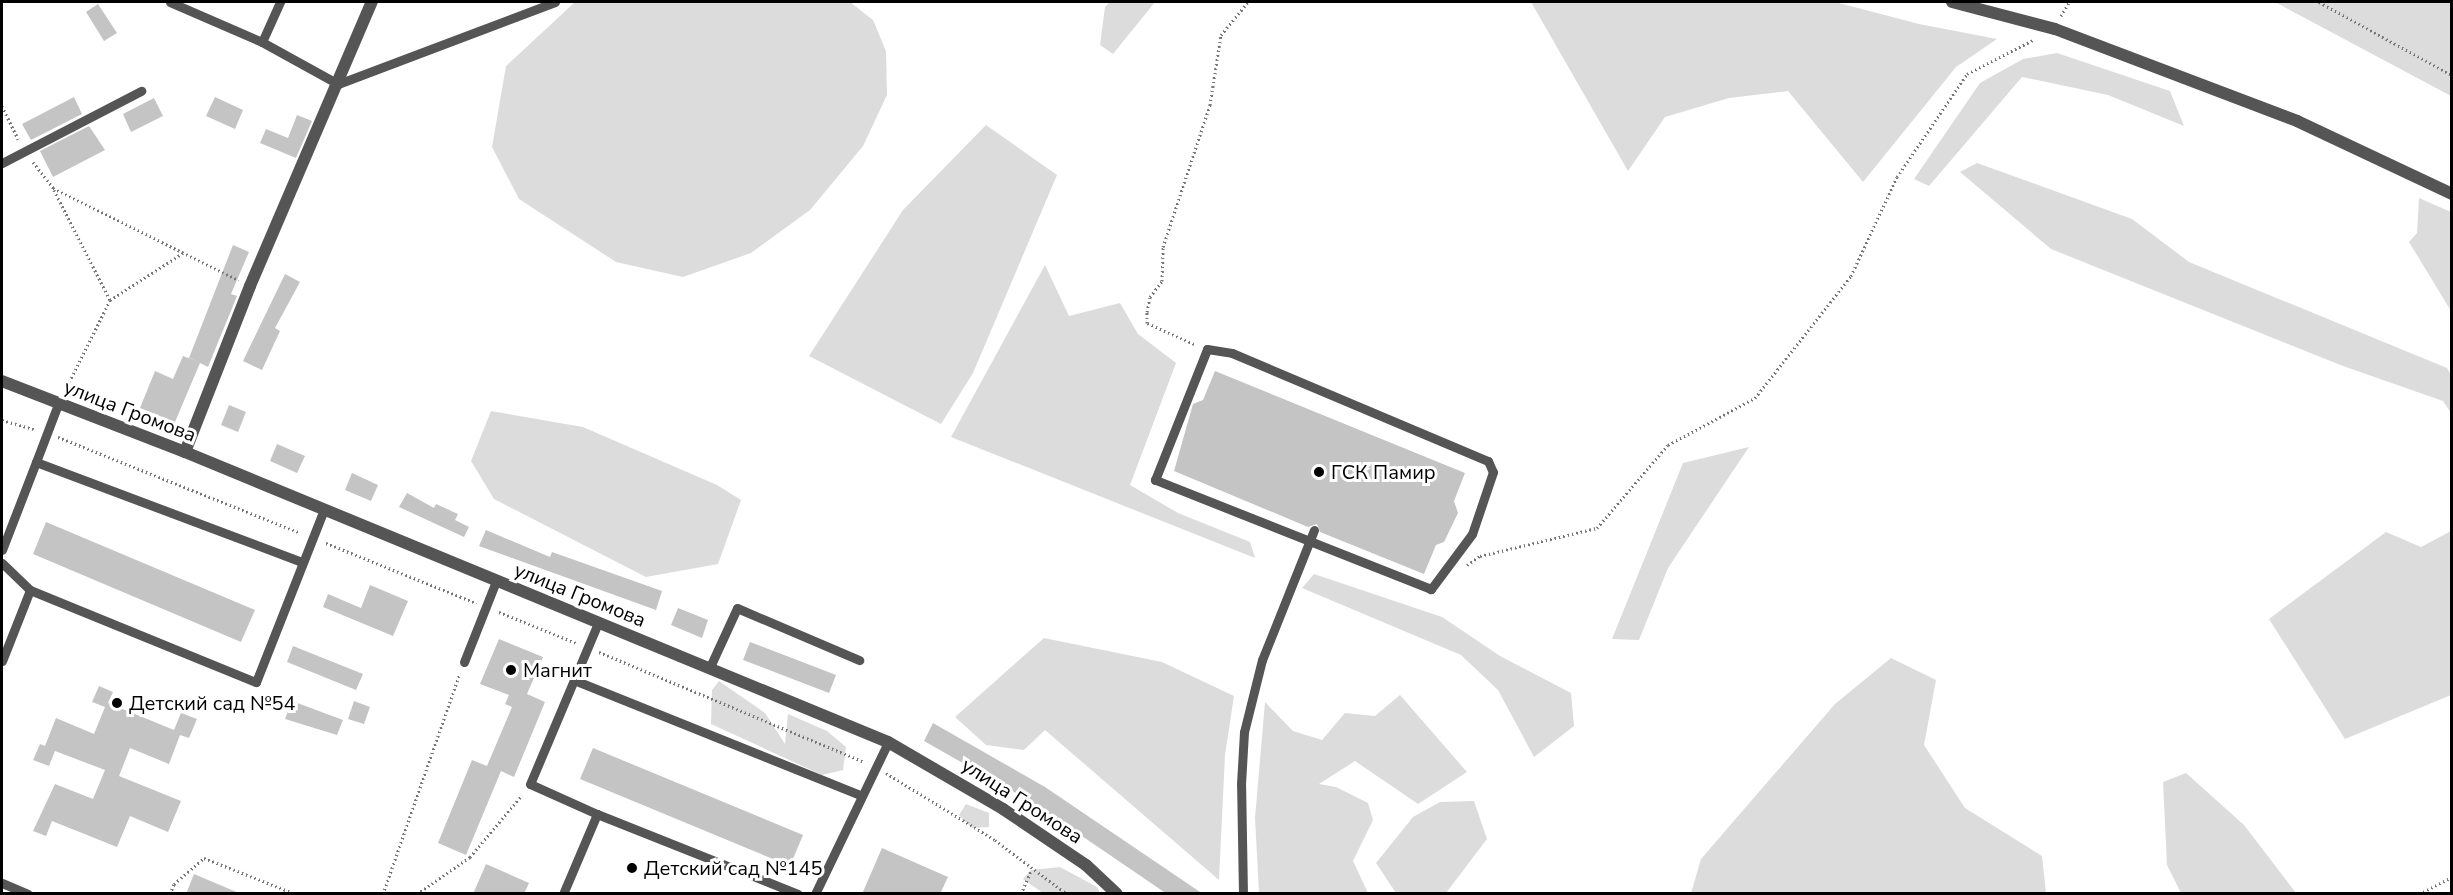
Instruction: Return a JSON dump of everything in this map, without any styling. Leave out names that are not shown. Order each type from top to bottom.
[{"type":"street","points":[[185,452],[250,286],[372,2]]},
{"type":"street","points":[[1952,2],[2055,29],[2297,121],[2451,194]]},
{"type":"street","name":"улица Громова","points":[[2,381],[185,452],[323,512],[888,742],[1003,808],[1086,865],[1118,894]]},
{"type":"lane","points":[[170,2],[262,42],[338,84],[555,2]]},
{"type":"lane","points":[[262,42],[280,2]]},
{"type":"lane","points":[[2,163],[141,91]]},
{"type":"lane","points":[[1207,349],[1232,353],[1488,461],[1493,472],[1472,534],[1431,589],[1155,480],[1207,349]]},
{"type":"lane","points":[[2,550],[58,404]]},
{"type":"lane","points":[[36,462],[302,562]]},
{"type":"lane","points":[[2,563],[30,590],[256,682],[323,512]]},
{"type":"lane","points":[[1243,894],[1241,784],[1244,732],[1262,660],[1282,601],[1314,530]]},
{"type":"lane","points":[[464,662],[496,581]]},
{"type":"lane","points":[[2,661],[30,590]]},
{"type":"lane","points":[[709,669],[737,608],[859,660]]},
{"type":"lane","points":[[598,623],[530,784],[597,814],[798,894]]},
{"type":"lane","points":[[574,680],[862,796]]},
{"type":"lane","points":[[815,894],[888,742]]},
{"type":"lane","points":[[563,894],[597,814]]},
{"type":"lane","points":[[2,883],[28,894]]},
{"type":"path","points":[[1207,349],[1147,323],[1147,312],[1150,297],[1162,281],[1163,247],[1210,105],[1221,35],[1248,2]]},
{"type":"path","points":[[1461,569],[1480,556],[1597,528],[1668,445],[1755,398],[1851,276],[1897,177],[1967,74],[2055,29],[2069,2]]},
{"type":"path","points":[[2319,2],[2451,75]]},
{"type":"path","points":[[2,106],[24,151],[53,189],[110,300]]},
{"type":"path","points":[[53,189],[250,286]]},
{"type":"path","points":[[58,404],[110,300],[183,253]]},
{"type":"path","points":[[2,420],[47,433],[588,647],[876,767],[994,840],[1067,894]]},
{"type":"path","points":[[383,894],[464,662]]},
{"type":"path","points":[[417,894],[470,857],[530,784]]},
{"type":"path","points":[[170,894],[174,884],[204,858],[296,894]]},
{"type":"path","points":[[1021,894],[1031,870]]},
{"type":"path","points":[[2420,894],[2451,877]]},
{"type":"shaded area","points":[[575,2],[850,2],[873,20],[886,51],[887,95],[863,146],[810,210],[751,253],[683,277],[616,262],[519,199],[492,147],[506,66]]},
{"type":"shaded area","points":[[1110,2],[1155,2],[1113,54],[1100,45],[1105,7]]},
{"type":"shaded area","points":[[1531,2],[1835,2],[1919,24],[1997,39],[1956,67],[1863,182],[1788,91],[1729,98],[1665,117],[1628,171]]},
{"type":"shaded area","points":[[2275,2],[2451,2],[2451,96]]},
{"type":"shaded area","points":[[2057,53],[2170,91],[2184,126],[2108,95],[2022,77],[1929,186],[1914,179],[1980,83],[2023,59]]},
{"type":"shaded area","points":[[986,125],[1057,175],[973,373],[941,424],[809,356],[903,210]]},
{"type":"shaded area","points":[[1977,163],[2132,219],[2189,262],[2447,368],[2451,375],[2451,413],[2443,401],[2343,366],[2051,249],[1960,172]]},
{"type":"shaded area","points":[[2419,198],[2451,212],[2451,311],[2409,242],[2417,233]]},
{"type":"shaded area","points":[[1045,265],[1069,316],[1120,303],[1138,334],[1176,363],[1130,485],[1178,513],[1250,542],[1255,558],[951,437]]},
{"type":"shaded area","points":[[491,411],[583,427],[717,485],[741,500],[718,564],[646,577],[494,499],[471,461]]},
{"type":"shaded area","points":[[1749,447],[1668,568],[1639,640],[1612,639],[1683,463]]},
{"type":"shaded area","points":[[2451,531],[2451,695],[2345,739],[2269,619],[2386,532],[2421,547]]},
{"type":"shaded area","points":[[1314,574],[1442,617],[1500,656],[1571,693],[1574,726],[1534,757],[1498,690],[1461,655],[1302,588]]},
{"type":"shaded area","points":[[1044,638],[1162,662],[1234,696],[1225,755],[1219,880],[1045,730],[1024,750],[986,745],[955,717]]},
{"type":"shaded area","points":[[1891,658],[1936,680],[1924,745],[1965,808],[2042,856],[2046,893],[1691,893],[1701,859],[1835,704]]},
{"type":"shaded area","points":[[719,681],[765,713],[785,744],[788,714],[827,731],[846,747],[843,770],[822,775],[711,724],[712,690]]},
{"type":"shaded area","points":[[1400,695],[1467,772],[1418,804],[1355,761],[1319,784],[1336,787],[1368,803],[1373,820],[1353,861],[1368,893],[1259,893],[1255,818],[1265,702],[1293,731],[1322,740],[1345,713],[1375,716]]},
{"type":"shaded area","points":[[2186,773],[2244,825],[2296,893],[2181,893],[2167,865],[2163,782]]},
{"type":"shaded area","points":[[1474,801],[1487,839],[1446,893],[1396,893],[1376,863],[1413,817],[1440,802]]},
{"type":"shaded area","points":[[966,804],[989,813],[989,827],[972,828],[959,815]]},
{"type":"shaded area","points":[[1060,867],[1097,887],[1100,893],[1043,893],[1023,879],[1031,870]]},
{"type":"building","points":[[98,4],[117,33],[104,41],[86,12]]},
{"type":"building","points":[[74,97],[82,114],[31,140],[22,124]]},
{"type":"building","points":[[215,97],[243,110],[235,129],[206,116]]},
{"type":"building","points":[[154,98],[163,116],[131,132],[123,114]]},
{"type":"building","points":[[297,115],[312,121],[296,158],[260,143],[266,129],[288,138]]},
{"type":"building","points":[[89,126],[105,150],[53,177],[40,151]]},
{"type":"building","points":[[233,245],[249,252],[231,294],[237,296],[208,367],[200,363],[175,422],[140,408],[155,371],[173,379],[183,356],[199,362],[189,358]]},
{"type":"building","points":[[285,274],[300,282],[275,328],[280,331],[262,370],[243,361]]},
{"type":"building","name":"ГСК Памир","points":[[1215,371],[1465,473],[1454,501],[1458,513],[1444,542],[1436,545],[1424,574],[1320,532],[1317,524],[1308,527],[1174,471],[1193,404],[1203,400]]},
{"type":"building","points":[[229,405],[246,412],[238,432],[221,425]]},
{"type":"building","points":[[277,444],[305,456],[297,473],[270,461]]},
{"type":"building","points":[[352,473],[378,485],[371,501],[345,490]]},
{"type":"building","points":[[407,493],[434,508],[436,504],[458,514],[455,520],[469,527],[464,537],[399,507]]},
{"type":"building","points":[[46,522],[255,610],[241,642],[33,554]]},
{"type":"building","points":[[486,530],[550,557],[552,552],[662,591],[656,610],[479,546]]},
{"type":"building","points":[[370,585],[408,601],[393,636],[323,607],[328,594],[361,608]]},
{"type":"building","points":[[678,608],[708,620],[702,638],[671,625]]},
{"type":"building","points":[[499,639],[543,657],[527,694],[545,702],[514,777],[501,771],[466,855],[438,843],[472,760],[487,766],[512,707],[505,704],[509,695],[480,684]]},
{"type":"building","points":[[750,642],[836,675],[829,693],[743,660]]},
{"type":"building","points":[[293,646],[363,674],[356,690],[287,662]]},
{"type":"building","points":[[99,686],[113,692],[108,703],[174,730],[181,713],[197,719],[189,738],[180,735],[169,764],[130,748],[119,776],[181,801],[168,832],[130,816],[117,847],[52,821],[46,836],[33,831],[55,784],[93,799],[105,770],[55,751],[49,766],[33,760],[40,744],[45,746],[56,718],[94,734],[105,707],[92,702]]},
{"type":"building","points":[[292,701],[343,720],[337,735],[285,719]]},
{"type":"building","points":[[354,701],[370,707],[364,724],[348,719]]},
{"type":"building","points":[[933,723],[1045,787],[1203,894],[1167,894],[1035,804],[924,741]]},
{"type":"building","points":[[593,748],[803,835],[790,866],[580,779]]},
{"type":"building","points":[[882,848],[948,877],[940,894],[862,894]]},
{"type":"building","points":[[486,864],[529,883],[524,894],[473,894]]},
{"type":"building","points":[[194,874],[239,893],[239,894],[186,894]]},
{"type":"place","name":"ГСК Памир","points":[[1319,472]]},
{"type":"place","name":"Магнит","points":[[511,670]]},
{"type":"place","name":"Детский сад №54","points":[[117,703]]},
{"type":"place","name":"Детский сад №145","points":[[632,868]]}]
